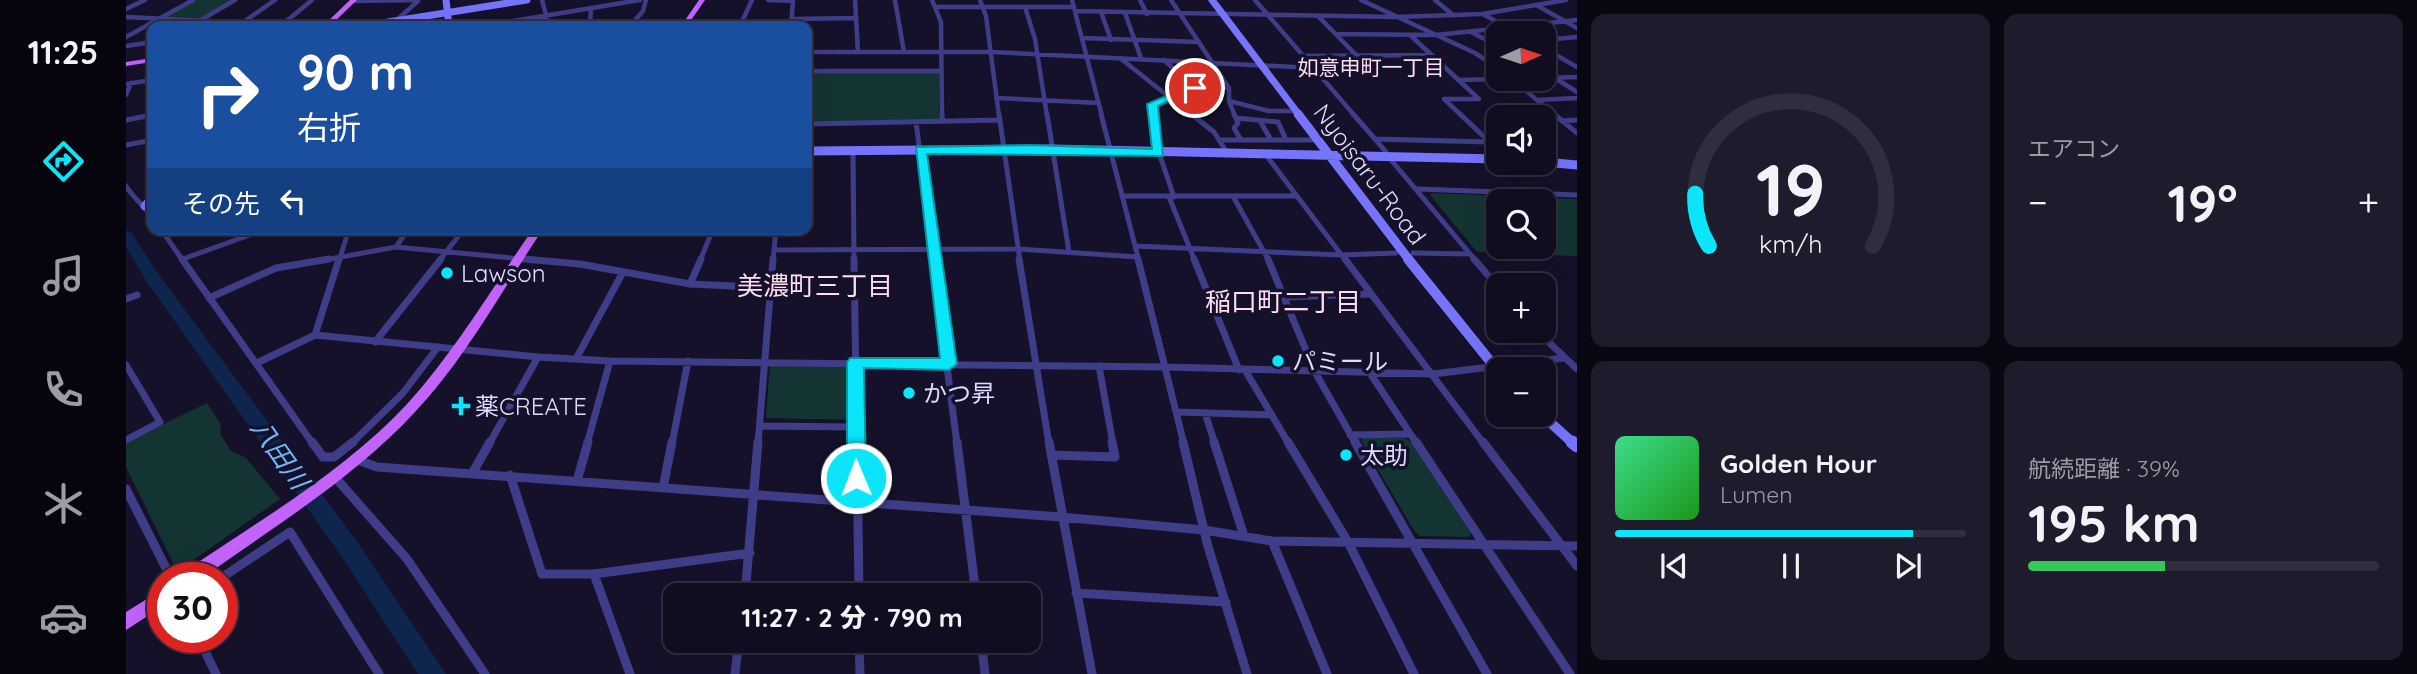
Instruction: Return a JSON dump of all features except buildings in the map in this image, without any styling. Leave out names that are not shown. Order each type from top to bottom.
[{"type":"main road","points":[[687,21],[702,0]]},
{"type":"main road","points":[[331,21],[353,1]]},
{"type":"main road","points":[[126,64],[147,61]]},
{"type":"main road","points":[[211,562],[328,479],[412,407],[456,349],[534,235]]},
{"type":"main road","points":[[126,622],[147,607]]},
{"type":"street","points":[[126,9],[145,0]]},
{"type":"street","points":[[155,21],[193,0]]},
{"type":"street","points":[[203,21],[235,0]]},
{"type":"street","points":[[245,21],[275,0]]},
{"type":"street","points":[[288,21],[312,0]]},
{"type":"street","points":[[353,1],[417,0]]},
{"type":"street","points":[[400,21],[417,0]]},
{"type":"street","points":[[446,0],[448,21]]},
{"type":"street","points":[[408,21],[527,0]]},
{"type":"street","points":[[542,0],[548,21]]},
{"type":"street","points":[[512,21],[640,0]]},
{"type":"street","points":[[634,21],[643,11],[646,0]]},
{"type":"street","points":[[742,21],[752,0]]},
{"type":"street","points":[[768,0],[793,1],[792,19],[856,18]]},
{"type":"street","points":[[858,52],[855,1],[866,0]]},
{"type":"street","points":[[895,0],[904,52]]},
{"type":"street","points":[[932,0],[941,22],[943,121]]},
{"type":"street","points":[[1072,0],[1166,367],[1204,530],[1248,674]]},
{"type":"street","points":[[1140,0],[1147,14]]},
{"type":"street","points":[[1171,0],[1229,88],[1229,101],[1238,123],[1234,128],[1241,140]]},
{"type":"street","name":"Nyoisaru-Road","points":[[1212,0],[1451,315],[1486,357]]},
{"type":"street","points":[[1255,0],[1386,152]]},
{"type":"street","points":[[1361,0],[1486,60]]},
{"type":"street","points":[[1435,0],[1453,15]]},
{"type":"street","points":[[935,7],[982,4],[1147,14],[1398,17],[1482,14],[1566,0]]},
{"type":"street","points":[[982,4],[1036,365],[1061,517],[1092,674]]},
{"type":"street","points":[[1538,5],[1577,28]]},
{"type":"street","points":[[1025,7],[1037,53],[1069,253]]},
{"type":"street","points":[[590,21],[591,8]]},
{"type":"street","points":[[1101,12],[1111,40]]},
{"type":"street","points":[[1125,13],[1141,58]]},
{"type":"street","points":[[1482,14],[1494,21]]},
{"type":"street","points":[[1318,16],[1357,57]]},
{"type":"street","points":[[126,17],[179,21]]},
{"type":"street","points":[[1556,22],[1577,20]]},
{"type":"street","points":[[126,37],[147,25]]},
{"type":"street","points":[[1336,34],[1436,35],[1486,30]]},
{"type":"street","points":[[1471,32],[1486,40]]},
{"type":"street","points":[[1410,35],[1479,99],[1444,99],[1486,139]]},
{"type":"street","points":[[1556,39],[1577,37]]},
{"type":"street","points":[[1082,38],[1199,42]]},
{"type":"street","points":[[126,46],[147,43]]},
{"type":"street","points":[[812,52],[1037,53],[1314,68]]},
{"type":"street","points":[[1304,56],[1432,55]]},
{"type":"street","points":[[1556,55],[1577,67]]},
{"type":"street","points":[[1118,57],[1214,132],[1228,154]]},
{"type":"street","points":[[1164,60],[1195,88]]},
{"type":"street","points":[[812,71],[941,71]]},
{"type":"street","points":[[1556,78],[1577,78]]},
{"type":"street","points":[[1556,78],[1577,92]]},
{"type":"street","points":[[1458,80],[1486,79]]},
{"type":"street","points":[[126,95],[128,84],[147,81]]},
{"type":"street","points":[[1229,88],[1195,88],[1152,104],[1159,153],[1172,197],[1242,370],[1348,542],[1414,674]]},
{"type":"street","points":[[1526,91],[1577,133]]},
{"type":"street","points":[[996,98],[1099,103]]},
{"type":"street","points":[[1537,100],[1577,99]]},
{"type":"street","points":[[1229,101],[1269,111],[1296,111]]},
{"type":"street","points":[[126,120],[147,116]]},
{"type":"street","points":[[1236,118],[1278,122],[1286,140]]},
{"type":"street","points":[[812,124],[999,120]]},
{"type":"street","points":[[1562,121],[1577,120]]},
{"type":"street","points":[[1260,121],[1270,140]]},
{"type":"street","points":[[916,122],[949,364],[975,583]]},
{"type":"street","points":[[1375,139],[1486,142]]},
{"type":"street","points":[[1219,140],[1318,140]]},
{"type":"street","points":[[126,145],[147,141]]},
{"type":"street","points":[[812,151],[1052,149],[1486,159]]},
{"type":"street","points":[[853,152],[859,583]]},
{"type":"street","points":[[1266,155],[1577,566]]},
{"type":"street","points":[[1392,161],[1486,273]]},
{"type":"street","points":[[1556,163],[1577,165]]},
{"type":"street","points":[[126,186],[137,202],[147,204]]},
{"type":"street","points":[[1418,189],[1577,195]]},
{"type":"street","points":[[1122,196],[1297,196]]},
{"type":"street","points":[[1234,198],[1265,251],[1315,372],[1487,674]]},
{"type":"street","points":[[165,235],[323,457],[334,457],[374,426],[409,388],[438,347]]},
{"type":"street","points":[[183,259],[249,235]]},
{"type":"street","points":[[315,335],[347,235]]},
{"type":"street","points":[[396,247],[404,235]]},
{"type":"street","points":[[375,342],[459,235]]},
{"type":"street","points":[[690,284],[710,235]]},
{"type":"street","points":[[746,583],[776,235]]},
{"type":"street","points":[[1135,246],[1341,255],[1396,253]]},
{"type":"street","points":[[209,298],[276,268],[396,247],[580,264],[690,284],[772,288]]},
{"type":"street","points":[[775,250],[1018,249],[1138,257]]},
{"type":"street","points":[[1413,253],[1470,254]]},
{"type":"street","points":[[576,359],[623,272]]},
{"type":"street","points":[[1284,297],[1371,294]]},
{"type":"street","points":[[126,299],[137,295]]},
{"type":"street","points":[[257,363],[315,335],[538,357],[610,361],[855,362],[1433,374],[1486,370]]},
{"type":"street","points":[[1549,343],[1577,369]]},
{"type":"street","points":[[473,472],[538,357]]},
{"type":"street","points":[[1556,359],[1564,358]]},
{"type":"street","points":[[577,481],[610,361]]},
{"type":"street","points":[[663,488],[688,361]]},
{"type":"street","points":[[126,365],[160,422],[126,440]]},
{"type":"street","points":[[1051,455],[1115,457],[1099,366]]},
{"type":"street","points":[[1370,373],[1570,674]]},
{"type":"street","points":[[1177,412],[1272,415]]},
{"type":"street","points":[[1205,413],[1244,536]]},
{"type":"street","points":[[760,426],[855,427]]},
{"type":"street","points":[[1556,427],[1577,446]]},
{"type":"street","points":[[1350,435],[1410,435]]},
{"type":"street","points":[[354,458],[377,467],[1061,517],[1204,530],[1272,541],[1577,546]]},
{"type":"street","points":[[510,475],[542,574],[594,574],[750,553]]},
{"type":"street","points":[[328,479],[407,559],[485,674]]},
{"type":"street","points":[[126,489],[163,562]]},
{"type":"street","points":[[238,567],[290,533],[379,674]]},
{"type":"street","points":[[1272,541],[1327,674]]},
{"type":"street","points":[[594,574],[630,674]]},
{"type":"street","points":[[1076,593],[1226,602]]},
{"type":"street","points":[[206,653],[216,674]]},
{"type":"street","points":[[736,674],[738,653]]},
{"type":"street","points":[[859,653],[860,674]]},
{"type":"street","points":[[983,653],[985,674]]},
{"type":"green space","points":[[196,0],[231,0],[200,18],[166,17]]},
{"type":"green space","points":[[812,73],[939,73],[939,119],[812,122]]},
{"type":"green space","points":[[1432,193],[1486,195],[1486,252],[1477,252],[1430,195]]},
{"type":"green space","points":[[1556,198],[1577,199],[1577,256],[1556,255]]},
{"type":"green space","points":[[770,363],[852,365],[852,420],[766,418]]},
{"type":"green space","points":[[207,403],[221,425],[220,434],[231,451],[246,458],[280,499],[191,562],[173,562],[126,467],[126,442]]},
{"type":"green space","points":[[1363,438],[1404,438],[1410,441],[1471,533],[1469,537],[1420,536],[1415,532],[1361,441]]},
{"type":"waterway","name":"八田川","points":[[126,235],[153,278],[350,550],[433,674]]},
{"type":"place","name":"Lawson","points":[[447,273]]},
{"type":"place","name":"パミール","points":[[1278,361]]},
{"type":"place","name":"かつ昇","points":[[909,393]]},
{"type":"place","name":"薬CREATE","points":[[461,406]]},
{"type":"place","name":"太助","points":[[1346,455]]},
{"type":"district","name":"如意申町一丁目","points":[[1371,67]]},
{"type":"district","name":"美濃町三丁目","points":[[815,285]]},
{"type":"district","name":"稲口町二丁目","points":[[1283,301]]},
{"type":"route","points":[[856,478],[855,362],[949,364],[921,150],[1052,149],[1159,153],[1152,104],[1195,88]]}]
